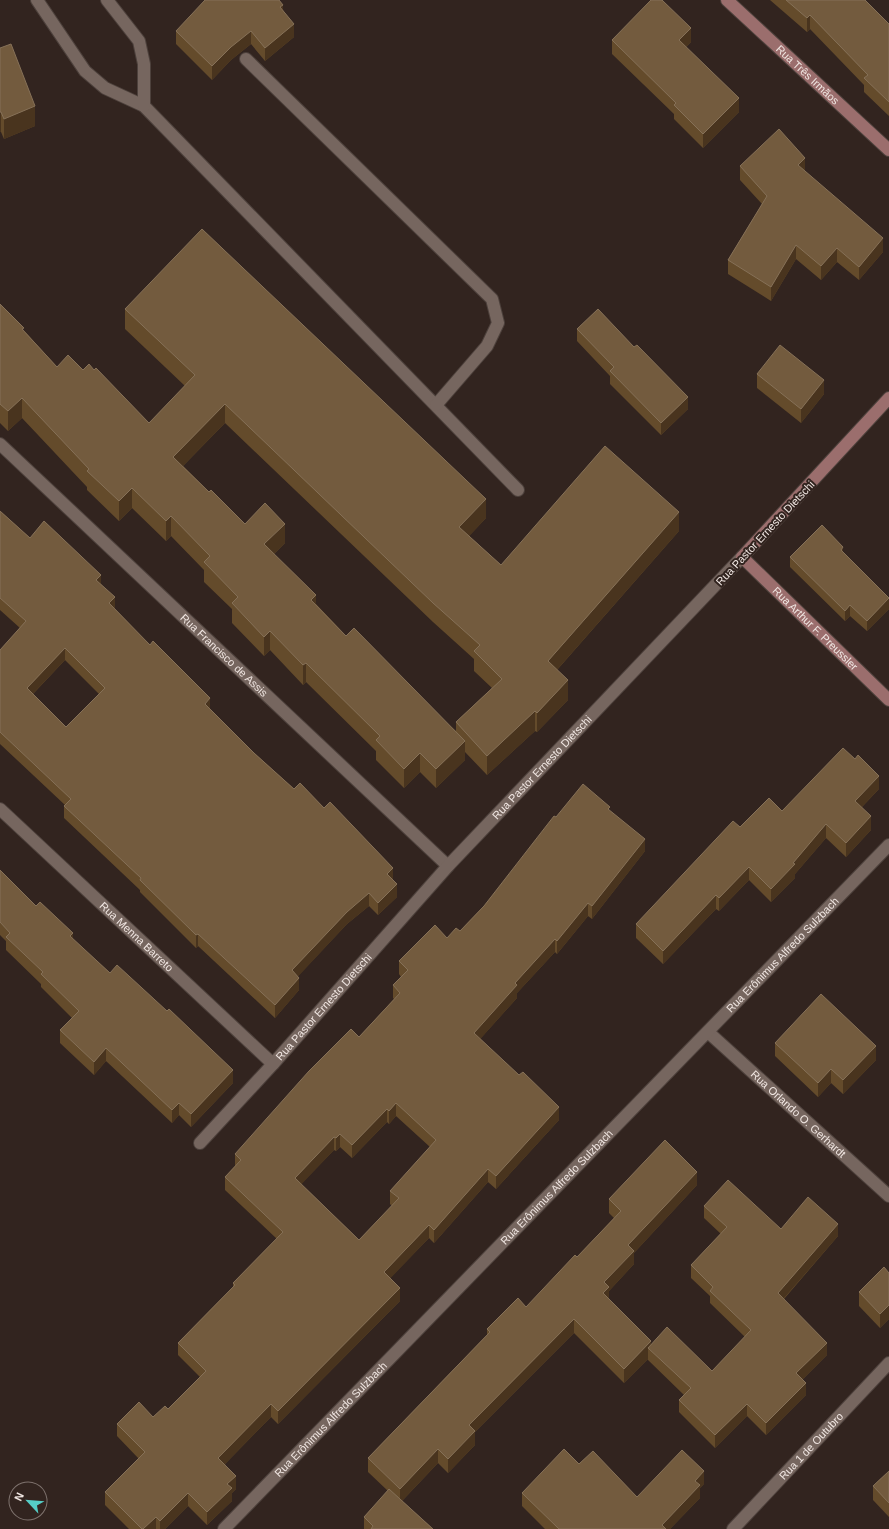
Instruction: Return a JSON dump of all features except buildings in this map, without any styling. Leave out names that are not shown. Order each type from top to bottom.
[{"type":"street","points":[[37,0],[84,71],[105,88],[144,106],[518,490]]},
{"type":"street","points":[[107,0],[139,41],[144,64],[144,106]]},
{"type":"street","name":"Rua Três Irmãos","points":[[727,0],[889,150]]},
{"type":"street","points":[[246,58],[492,299],[498,323],[487,346],[436,405]]},
{"type":"street","name":"Rua Pastor Ernesto Dietschi","points":[[200,1143],[273,1064],[448,866],[742,557],[889,398]]},
{"type":"street","name":"Rua Francisco de Assis","points":[[0,444],[448,866]]},
{"type":"street","name":"Rua Arthur F. Preussler","points":[[742,557],[889,700]]},
{"type":"street","name":"Rua Menna Barreto","points":[[0,809],[273,1064]]},
{"type":"street","name":"Rua Erônimus Alfredo Sulzbach","points":[[224,1529],[889,845]]},
{"type":"street","name":"Rua Orlando O. Gerhardt","points":[[708,1032],[889,1196]]},
{"type":"street","name":"Rua 1 de Outubro","points":[[733,1529],[889,1363]]}]
